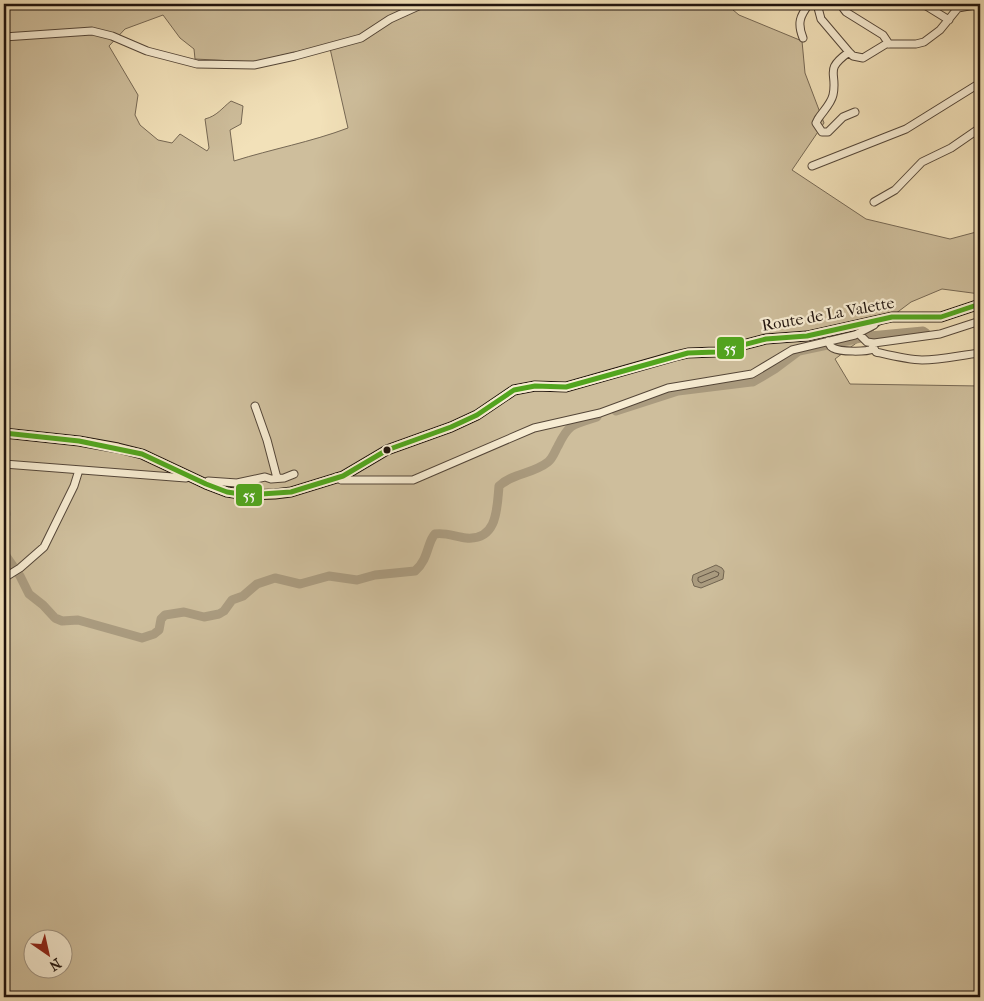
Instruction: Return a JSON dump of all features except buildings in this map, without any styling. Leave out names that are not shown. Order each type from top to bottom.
[{"type":"main road","name":"Route de La Valette","points":[[4,432],[79,441],[118,448],[142,454],[227,492],[247,495],[275,494],[305,487],[336,476],[399,445],[451,427],[477,414],[514,390],[535,386],[566,387],[688,353],[716,352],[766,339],[807,336],[900,316],[940,317],[980,304]]},
{"type":"street","points":[[4,37],[92,31],[112,36],[147,52],[194,63],[251,66],[289,58],[361,38],[390,19],[423,4]]},
{"type":"street","points":[[803,38],[799,25],[802,15],[809,4]]},
{"type":"street","points":[[817,4],[821,19],[849,52],[856,57],[863,58],[889,44],[921,43],[939,32],[958,8],[980,4]]},
{"type":"street","points":[[844,4],[843,8],[846,12],[884,35],[889,44]]},
{"type":"street","points":[[923,4],[949,20]]},
{"type":"street","points":[[849,52],[834,67],[833,96],[816,123],[821,131],[828,132],[844,116],[856,112]]},
{"type":"street","points":[[812,166],[906,129],[980,83]]},
{"type":"street","points":[[874,202],[895,190],[922,162],[951,148],[980,128]]},
{"type":"street","points":[[336,476],[341,480],[413,480],[534,428],[600,413],[668,388],[752,374],[792,350],[861,336],[878,320]]},
{"type":"street","points":[[829,344],[834,348],[860,351],[872,346],[940,334],[980,321]]},
{"type":"street","points":[[861,336],[878,352],[922,360],[980,353],[980,349]]},
{"type":"street","points":[[255,406],[267,440],[277,478]]},
{"type":"street","points":[[4,464],[186,478],[188,476]]},
{"type":"street","points":[[4,578],[20,568],[44,547],[74,486],[79,470]]},
{"type":"street","points":[[206,484],[208,481],[237,483],[265,477],[284,478],[294,474]]},
{"type":"shaded area","points":[[4,4],[726,4],[739,15],[802,41],[805,73],[824,123],[792,170],[866,219],[950,239],[980,231],[980,294],[942,289],[911,302],[835,359],[850,384],[980,386],[980,997],[4,997]],"holes":[[[163,15],[180,38],[194,49],[195,59],[254,62],[329,44],[348,128],[234,161],[230,130],[241,124],[243,106],[231,101],[216,114],[205,119],[209,148],[207,151],[180,134],[172,143],[158,140],[140,125],[135,115],[138,95],[109,46],[125,29]]]},
{"type":"water","points":[[716,565],[724,571],[723,579],[701,588],[694,586],[693,575]]},
{"type":"waterway","points":[[753,382],[775,369],[799,351],[870,336],[923,331],[926,333]]},
{"type":"waterway","points":[[616,411],[678,391],[751,382]]},
{"type":"waterway","points":[[4,553],[20,576],[29,594],[55,618],[62,621],[78,620],[142,638],[159,630],[161,619],[165,615],[184,612],[204,617],[219,614],[224,611],[232,600],[243,596],[257,584],[275,578],[300,584],[329,576],[357,580],[375,575],[415,571],[423,561],[430,541],[435,534],[447,534],[466,538],[484,534],[494,521],[499,486],[510,478],[536,469],[548,462],[569,429],[577,423],[597,417]]},
{"type":"waterway","points":[[4,499],[6,514],[4,521]]},
{"type":"transit line","name":"55","points":[[4,433],[79,441],[142,454],[227,492],[247,495],[291,492],[343,476],[387,450],[451,427],[477,415],[514,390],[535,386],[566,387],[688,353],[716,352],[766,339],[807,336],[892,317],[941,317],[980,304]]}]
